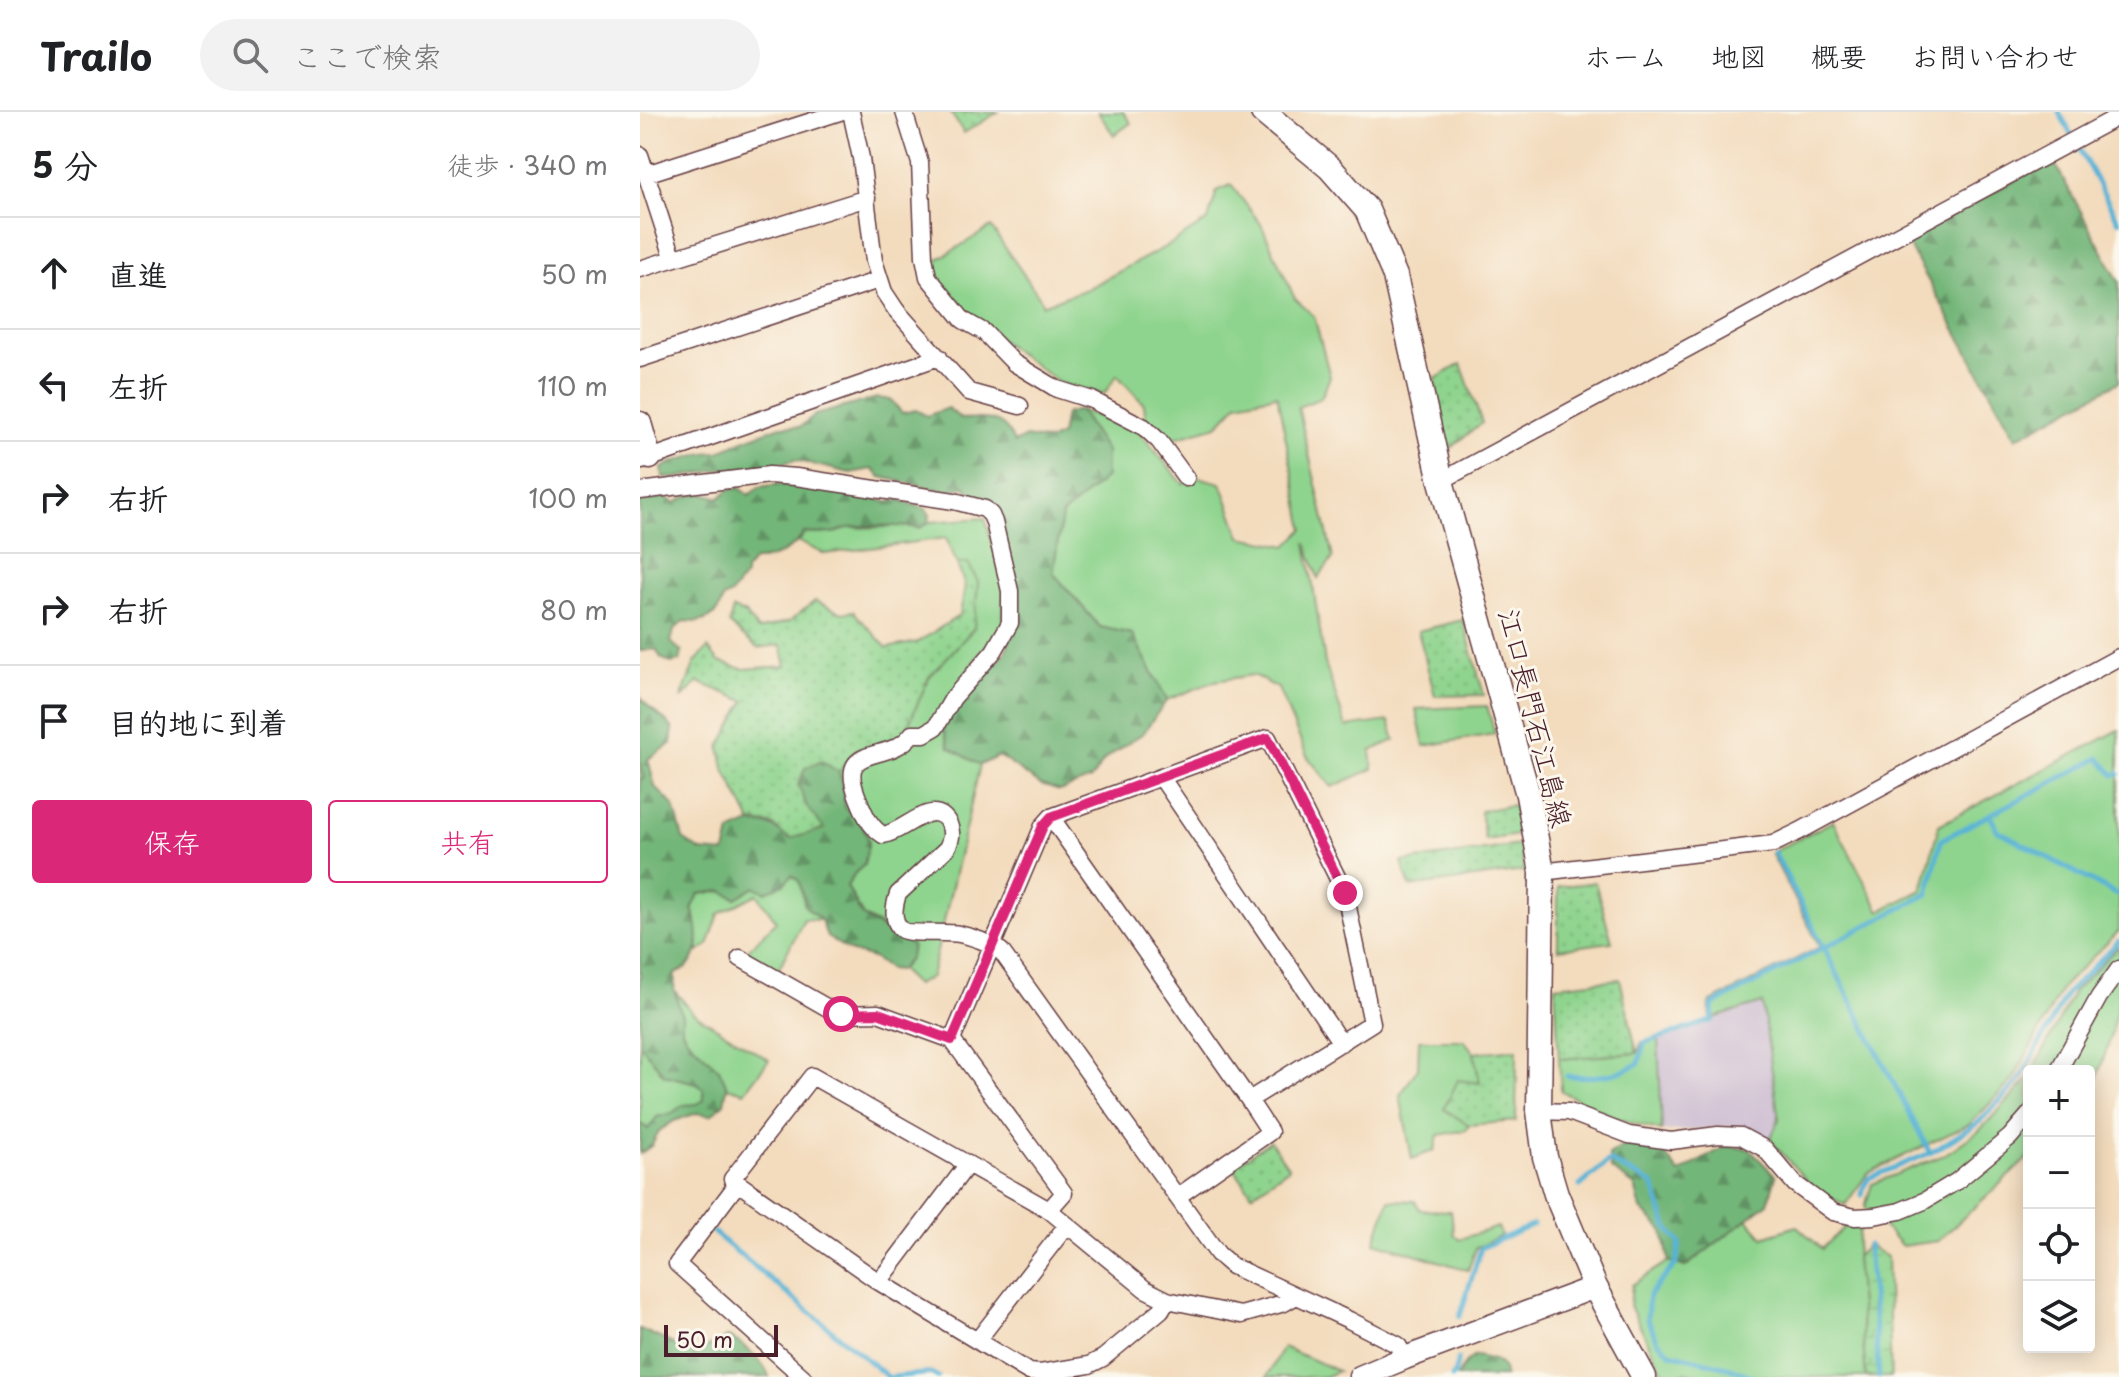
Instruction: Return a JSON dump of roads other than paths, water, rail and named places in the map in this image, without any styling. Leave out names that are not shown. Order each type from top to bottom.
[{"type":"main road","name":"江口長門石江島線","points":[[1263,112],[1330,168],[1367,210],[1395,276],[1441,481],[1528,795],[1542,872],[1539,1111],[1545,1157],[1556,1194],[1595,1287],[1644,1377]]},
{"type":"street","points":[[646,174],[840,112]]},
{"type":"street","points":[[851,112],[861,158],[874,261],[879,280],[896,310],[969,392],[1020,406]]},
{"type":"street","points":[[904,112],[920,163],[924,257],[928,277],[963,320],[984,332],[1014,363],[1057,389],[1092,400],[1144,427],[1159,441],[1186,478]]},
{"type":"street","points":[[1441,481],[2119,116]]},
{"type":"street","points":[[640,155],[673,257]]},
{"type":"street","points":[[640,269],[867,198]]},
{"type":"street","points":[[640,359],[879,280]]},
{"type":"street","points":[[640,423],[645,460],[939,357]]},
{"type":"street","points":[[640,491],[769,475],[954,501],[980,506],[991,515],[1010,591],[1010,623],[1005,634],[953,698],[936,727],[924,734],[912,734],[895,750],[861,759],[851,771],[851,781],[865,817],[883,835],[891,834],[930,812],[940,813],[951,829],[947,848],[898,894],[894,918],[902,930],[909,933],[959,934],[1001,951],[1218,1254],[1232,1266],[1398,1345],[1405,1358]]},
{"type":"street","points":[[1542,872],[1773,844],[2119,657]]},
{"type":"street","points":[[952,1040],[1043,826],[1051,817],[1268,738],[1345,893],[1372,1023],[1249,1100]]},
{"type":"street","points":[[1161,777],[1341,1043]]},
{"type":"street","points":[[1051,817],[1270,1132],[1177,1197]]},
{"type":"street","points":[[740,958],[833,1011],[841,1014],[878,1013],[952,1040],[1064,1193],[1049,1210]]},
{"type":"street","points":[[2061,1065],[2099,997],[2119,969]]},
{"type":"street","points":[[1167,1300],[1161,1310],[1103,1358],[1089,1365],[1029,1372],[879,1282],[732,1179],[812,1076],[1049,1210],[1145,1289],[1167,1300],[1241,1315],[1284,1303],[1296,1296]]},
{"type":"street","points":[[1539,1111],[1569,1112],[1629,1135],[1671,1141],[1718,1135],[1741,1136],[1765,1149],[1795,1184],[1833,1212],[1855,1217],[1900,1211],[1924,1201],[1957,1181],[2010,1137],[2023,1122]]},
{"type":"street","points":[[879,1282],[968,1164]]},
{"type":"street","points":[[738,1183],[677,1264],[803,1377]]},
{"type":"street","points":[[977,1341],[1067,1225]]},
{"type":"street","points":[[1360,1377],[1595,1287]]},
{"type":"waterway","points":[[2059,112],[2119,222]]},
{"type":"waterway","points":[[1567,1076],[1604,1076],[1631,1068],[1639,1063],[1644,1043],[1713,1020],[1712,1005],[1928,894],[1941,840],[2099,758],[2114,775],[2119,774]]},
{"type":"waterway","points":[[1990,815],[1997,830],[2119,896]]},
{"type":"waterway","points":[[1774,852],[1930,1153]]},
{"type":"waterway","points":[[1862,1195],[1869,1178],[1930,1153],[1977,1124],[2019,1081],[2067,993],[2119,941]]},
{"type":"waterway","points":[[1580,1186],[1609,1161],[1653,1184],[1667,1227],[1680,1243],[1676,1264],[1649,1295],[1647,1319],[1658,1341],[1670,1353],[1731,1368],[1753,1377]]},
{"type":"waterway","points":[[1460,1316],[1481,1248],[1533,1225]]},
{"type":"waterway","points":[[713,1232],[888,1377]]},
{"type":"waterway","points":[[1868,1245],[1879,1377]]},
{"type":"waterway","points":[[1452,1377],[1458,1359]]},
{"type":"waterway","points":[[892,1377],[931,1373],[938,1377]]}]
